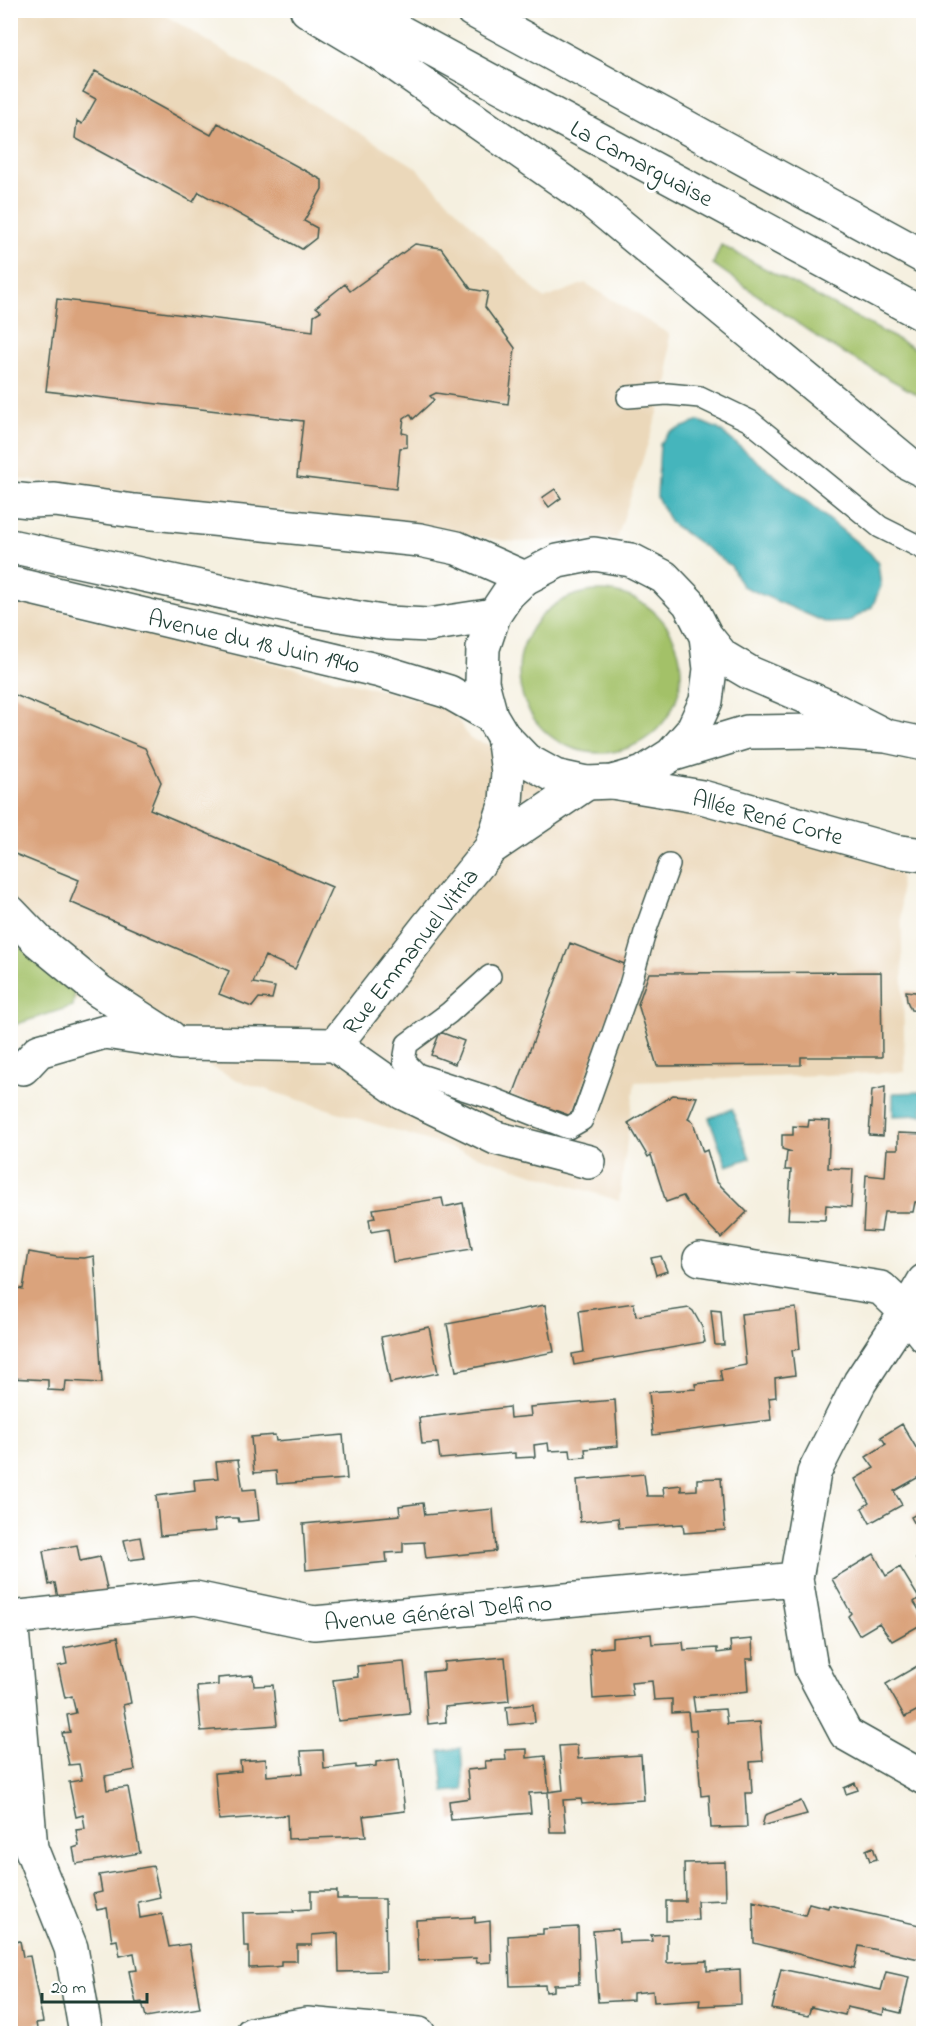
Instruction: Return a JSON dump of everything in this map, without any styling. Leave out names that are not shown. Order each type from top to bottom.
[{"type":"main road","points":[[308,10],[379,53],[591,201],[908,463],[924,471]]},
{"type":"main road","name":"La Camarguaise","points":[[360,10],[924,315]]},
{"type":"main road","points":[[472,10],[924,257]]},
{"type":"main road","points":[[10,499],[55,500],[134,511],[420,540],[457,548],[525,578]]},
{"type":"main road","name":"Avenue du 18 Juin 1940","points":[[10,546],[292,607],[388,623],[428,625],[494,615]]},
{"type":"main road","name":"Avenue du 18 Juin 1940","points":[[497,726],[482,682],[483,648],[494,615],[508,594],[525,578],[558,561],[594,554],[631,560],[664,577],[689,603],[706,636],[723,657],[750,673],[825,705],[885,736]]},
{"type":"main road","name":"Avenue du 18 Juin 1940","points":[[10,583],[380,671],[449,692],[497,726],[526,760],[555,776],[600,782],[643,773],[671,755],[747,732],[817,731],[885,736],[924,744]]},
{"type":"main road","name":"Avenue du 18 Juin 1940","points":[[671,755],[692,731],[706,701],[710,669],[706,636]]},
{"type":"main road","points":[[491,848],[506,802],[508,772],[497,726]]},
{"type":"main road","points":[[491,848],[600,782]]},
{"type":"main road","name":"Allée René Corte","points":[[600,782],[702,797],[894,850],[924,855]]},
{"type":"main road","name":"Rue Emmanuel Vitria","points":[[23,1068],[39,1051],[105,1032],[179,1043],[335,1045],[491,848]]},
{"type":"main road","points":[[12,914],[38,941],[99,991],[179,1043]]},
{"type":"main road","points":[[335,1045],[403,1093],[496,1138],[589,1162]]},
{"type":"main road","points":[[700,1259],[881,1288],[915,1323]]},
{"type":"main road","points":[[924,1281],[915,1323],[860,1382],[814,1473],[796,1579],[811,1668],[846,1734],[924,1778]]},
{"type":"main road","name":"Avenue Général Delfino","points":[[11,1618],[195,1598],[314,1623],[796,1579]]},
{"type":"main road","points":[[11,1618],[31,1848],[71,1948],[86,2034]]},
{"type":"main road","points":[[252,2034],[307,2024],[419,2034]]},
{"type":"lane","points":[[628,397],[667,394],[700,397],[750,421],[880,527],[924,549]]},
{"type":"lane","points":[[490,976],[449,1013],[407,1044],[404,1060],[417,1074],[494,1099],[568,1128],[582,1120],[630,985],[646,929],[669,865]]},
{"type":"shaded area","points":[[11,11],[158,11],[414,166],[544,299],[585,283],[669,334],[669,379],[617,538],[515,542],[280,510],[11,478]]},
{"type":"shaded area","points":[[10,599],[450,707],[470,739],[900,863],[905,1072],[635,1082],[619,1201],[239,1081],[11,966]]},
{"type":"green space","points":[[721,245],[923,353],[923,398],[826,343],[713,264]]},
{"type":"green space","points":[[600,591],[631,597],[657,615],[675,641],[681,672],[675,703],[657,729],[631,747],[600,753],[569,747],[543,729],[525,703],[519,672],[525,641],[543,615],[569,597]]},
{"type":"green space","points":[[11,943],[76,982],[73,1006],[11,1026]]},
{"type":"water","points":[[699,421],[718,429],[870,553],[878,563],[881,586],[872,607],[848,622],[827,623],[742,586],[731,566],[671,523],[657,497],[660,444],[670,432]]},
{"type":"water","points":[[923,1092],[923,1115],[893,1116],[893,1093]]},
{"type":"water","points":[[732,1109],[750,1158],[727,1166],[709,1118]]},
{"type":"water","points":[[461,1748],[464,1790],[444,1792],[440,1751]]},
{"type":"building","points":[[95,71],[211,135],[218,123],[322,180],[322,189],[304,221],[317,228],[316,238],[302,249],[199,192],[193,202],[75,138],[77,121],[82,124],[96,99],[83,92]]},
{"type":"building","points":[[415,244],[441,248],[471,289],[488,292],[485,307],[515,348],[508,404],[436,393],[430,396],[434,400],[413,419],[410,414],[404,418],[402,433],[407,434],[407,447],[400,448],[396,489],[297,477],[303,421],[46,391],[57,299],[313,331],[314,315],[321,311],[316,307],[345,284],[350,291]]},
{"type":"building","points":[[555,489],[561,498],[549,507],[542,498]]},
{"type":"building","points":[[10,693],[145,748],[161,782],[150,809],[332,887],[295,969],[265,956],[253,983],[275,987],[272,999],[259,998],[252,1007],[219,994],[229,971],[70,902],[79,880],[10,852]]},
{"type":"building","points":[[570,943],[627,965],[571,1116],[513,1095]]},
{"type":"building","points":[[881,972],[882,1057],[801,1057],[801,1065],[657,1066],[638,1004],[649,973]]},
{"type":"building","points":[[906,991],[924,993],[924,1011],[911,1010]]},
{"type":"building","points":[[440,1032],[464,1041],[455,1064],[431,1055]]},
{"type":"building","points":[[885,1087],[883,1136],[869,1135],[872,1090]]},
{"type":"building","points":[[673,1095],[697,1097],[688,1119],[693,1122],[703,1152],[707,1150],[716,1181],[747,1212],[721,1238],[683,1196],[666,1202],[651,1155],[648,1157],[628,1123]]},
{"type":"building","points":[[809,1120],[830,1121],[828,1168],[853,1169],[851,1207],[826,1205],[825,1220],[788,1219],[791,1170],[785,1170],[787,1152],[792,1152],[782,1149],[782,1135],[793,1135],[793,1126],[808,1127]]},
{"type":"building","points":[[898,1133],[924,1134],[924,1202],[915,1202],[913,1212],[884,1212],[881,1232],[863,1231],[866,1175],[885,1177],[887,1149],[898,1149]]},
{"type":"building","points":[[442,1198],[444,1207],[463,1203],[472,1249],[393,1262],[388,1229],[371,1232],[369,1219],[375,1218],[373,1209]]},
{"type":"building","points":[[29,1252],[57,1257],[94,1256],[102,1383],[66,1381],[65,1391],[48,1390],[48,1380],[10,1378],[10,1287],[23,1289]]},
{"type":"building","points":[[661,1256],[667,1271],[656,1275],[651,1258]]},
{"type":"building","points":[[634,1303],[636,1316],[689,1308],[702,1327],[705,1342],[574,1365],[572,1354],[584,1352],[579,1311]]},
{"type":"building","points":[[545,1305],[554,1352],[456,1371],[447,1324]]},
{"type":"building","points":[[796,1308],[800,1349],[792,1350],[795,1375],[775,1378],[776,1397],[769,1398],[771,1420],[653,1435],[649,1392],[696,1389],[695,1384],[722,1381],[720,1370],[746,1365],[741,1314]]},
{"type":"building","points":[[711,1310],[721,1311],[724,1345],[715,1345]]},
{"type":"building","points":[[429,1327],[438,1373],[390,1383],[381,1337]]},
{"type":"building","points":[[615,1400],[618,1446],[585,1449],[586,1457],[571,1458],[570,1450],[549,1451],[548,1443],[534,1445],[535,1457],[515,1458],[515,1453],[440,1459],[438,1443],[422,1444],[419,1418],[509,1407],[510,1418],[531,1416],[530,1407]]},
{"type":"building","points":[[902,1424],[924,1461],[924,1474],[894,1491],[902,1505],[870,1523],[862,1508],[869,1503],[855,1479],[874,1468],[866,1457],[886,1444],[881,1437]]},
{"type":"building","points":[[275,1435],[276,1441],[343,1435],[347,1479],[277,1484],[276,1471],[254,1473],[251,1437]]},
{"type":"building","points":[[238,1460],[243,1490],[256,1489],[259,1520],[239,1522],[238,1518],[228,1518],[214,1520],[216,1531],[160,1536],[156,1496],[195,1491],[194,1480],[218,1478],[216,1462]]},
{"type":"building","points":[[644,1474],[647,1496],[664,1496],[663,1487],[681,1485],[681,1491],[697,1490],[697,1479],[721,1478],[725,1530],[684,1533],[683,1524],[619,1528],[618,1518],[580,1522],[577,1480]]},
{"type":"building","points":[[423,1503],[425,1515],[493,1509],[496,1551],[426,1558],[424,1542],[403,1543],[403,1552],[386,1553],[387,1562],[306,1570],[303,1524],[400,1515],[399,1506]]},
{"type":"building","points":[[924,1510],[924,1540],[911,1517]]},
{"type":"building","points":[[140,1537],[144,1558],[129,1560],[124,1540]]},
{"type":"building","points":[[77,1545],[80,1561],[100,1557],[108,1593],[59,1603],[55,1583],[49,1585],[43,1551]]},
{"type":"building","points":[[874,1554],[886,1576],[900,1567],[919,1598],[914,1602],[924,1618],[924,1623],[892,1641],[879,1623],[859,1635],[848,1616],[851,1613],[832,1579]]},
{"type":"building","points":[[924,1555],[924,1572],[916,1559]]},
{"type":"building","points":[[651,1634],[652,1644],[683,1642],[684,1650],[717,1648],[717,1653],[731,1651],[730,1641],[752,1639],[753,1659],[746,1659],[748,1691],[693,1697],[695,1711],[725,1709],[727,1724],[760,1722],[763,1761],[750,1762],[752,1793],[745,1793],[747,1827],[711,1828],[709,1795],[701,1796],[696,1730],[690,1730],[688,1712],[672,1713],[672,1699],[654,1700],[652,1681],[631,1683],[633,1696],[593,1699],[590,1649],[612,1647],[612,1638]]},
{"type":"building","points":[[118,1637],[131,1703],[123,1705],[135,1770],[105,1776],[107,1790],[128,1787],[140,1853],[76,1864],[73,1848],[79,1846],[76,1830],[85,1829],[83,1815],[76,1817],[69,1782],[82,1780],[79,1764],[69,1765],[62,1733],[70,1732],[67,1715],[76,1713],[72,1696],[65,1698],[58,1666],[67,1664],[64,1648]]},
{"type":"building","points":[[505,1657],[509,1701],[445,1707],[446,1722],[428,1724],[424,1672],[444,1670],[444,1662]]},
{"type":"building","points":[[404,1662],[410,1714],[338,1721],[333,1680],[358,1677],[357,1666]]},
{"type":"building","points":[[924,1662],[924,1715],[920,1709],[905,1717],[886,1684]]},
{"type":"building","points":[[253,1675],[254,1686],[273,1685],[277,1725],[201,1731],[197,1687],[218,1685],[218,1678]]},
{"type":"building","points":[[533,1704],[535,1722],[508,1725],[506,1707]]},
{"type":"building","points":[[577,1745],[578,1759],[641,1755],[644,1800],[582,1804],[581,1799],[563,1800],[566,1832],[550,1832],[548,1792],[563,1790],[559,1746]]},
{"type":"building","points":[[527,1749],[527,1758],[545,1756],[549,1792],[529,1793],[531,1813],[451,1820],[449,1801],[470,1798],[467,1770],[486,1768],[485,1761],[506,1760],[505,1750]]},
{"type":"building","points":[[323,1750],[324,1769],[356,1765],[356,1768],[376,1766],[376,1762],[399,1759],[405,1811],[363,1816],[366,1836],[288,1839],[287,1815],[219,1820],[215,1773],[241,1771],[240,1761],[266,1759],[267,1776],[303,1773],[301,1751]]},
{"type":"building","points":[[855,1783],[858,1790],[846,1794],[844,1788]]},
{"type":"building","points":[[801,1801],[807,1814],[762,1826],[765,1815]]},
{"type":"building","points":[[873,1847],[877,1859],[870,1861],[866,1850]]},
{"type":"building","points":[[725,1862],[726,1900],[697,1901],[698,1920],[666,1921],[666,1901],[685,1901],[684,1863]]},
{"type":"building","points":[[153,1866],[160,1897],[138,1902],[140,1918],[162,1914],[169,1947],[189,1944],[200,2008],[146,2017],[142,2002],[136,2003],[129,1971],[137,1970],[134,1953],[120,1956],[117,1940],[112,1941],[107,1908],[97,1910],[93,1894],[102,1892],[99,1875]]},
{"type":"building","points":[[311,1891],[337,1891],[337,1899],[385,1899],[386,1971],[339,1972],[338,1933],[312,1935],[312,1945],[297,1945],[297,1961],[281,1961],[281,1966],[249,1968],[249,1946],[244,1946],[243,1913],[294,1912],[293,1910],[311,1909]]},
{"type":"building","points":[[753,1901],[805,1915],[809,1903],[828,1908],[829,1905],[924,1926],[924,1960],[859,1946],[854,1968],[754,1943]]},
{"type":"building","points":[[475,1917],[475,1923],[490,1921],[491,1962],[477,1963],[476,1958],[418,1961],[416,1920]]},
{"type":"building","points":[[578,1927],[579,1984],[554,1985],[554,1991],[546,1992],[545,1985],[510,1986],[508,1936],[543,1934],[543,1929]]},
{"type":"building","points":[[618,1929],[619,1942],[652,1941],[651,1935],[667,1934],[667,1963],[707,1961],[707,1971],[740,1969],[741,2004],[699,2006],[700,1999],[654,2002],[653,1991],[633,1993],[633,2000],[598,2002],[593,1931]]},
{"type":"building","points":[[20,1941],[23,1957],[30,1956],[43,2022],[36,2023],[38,2034],[10,2034],[10,1943]]},
{"type":"building","points":[[781,1969],[881,1990],[886,1972],[909,1977],[901,2013],[884,2009],[883,2015],[847,2007],[845,2015],[811,2007],[808,2016],[772,2009]]}]
